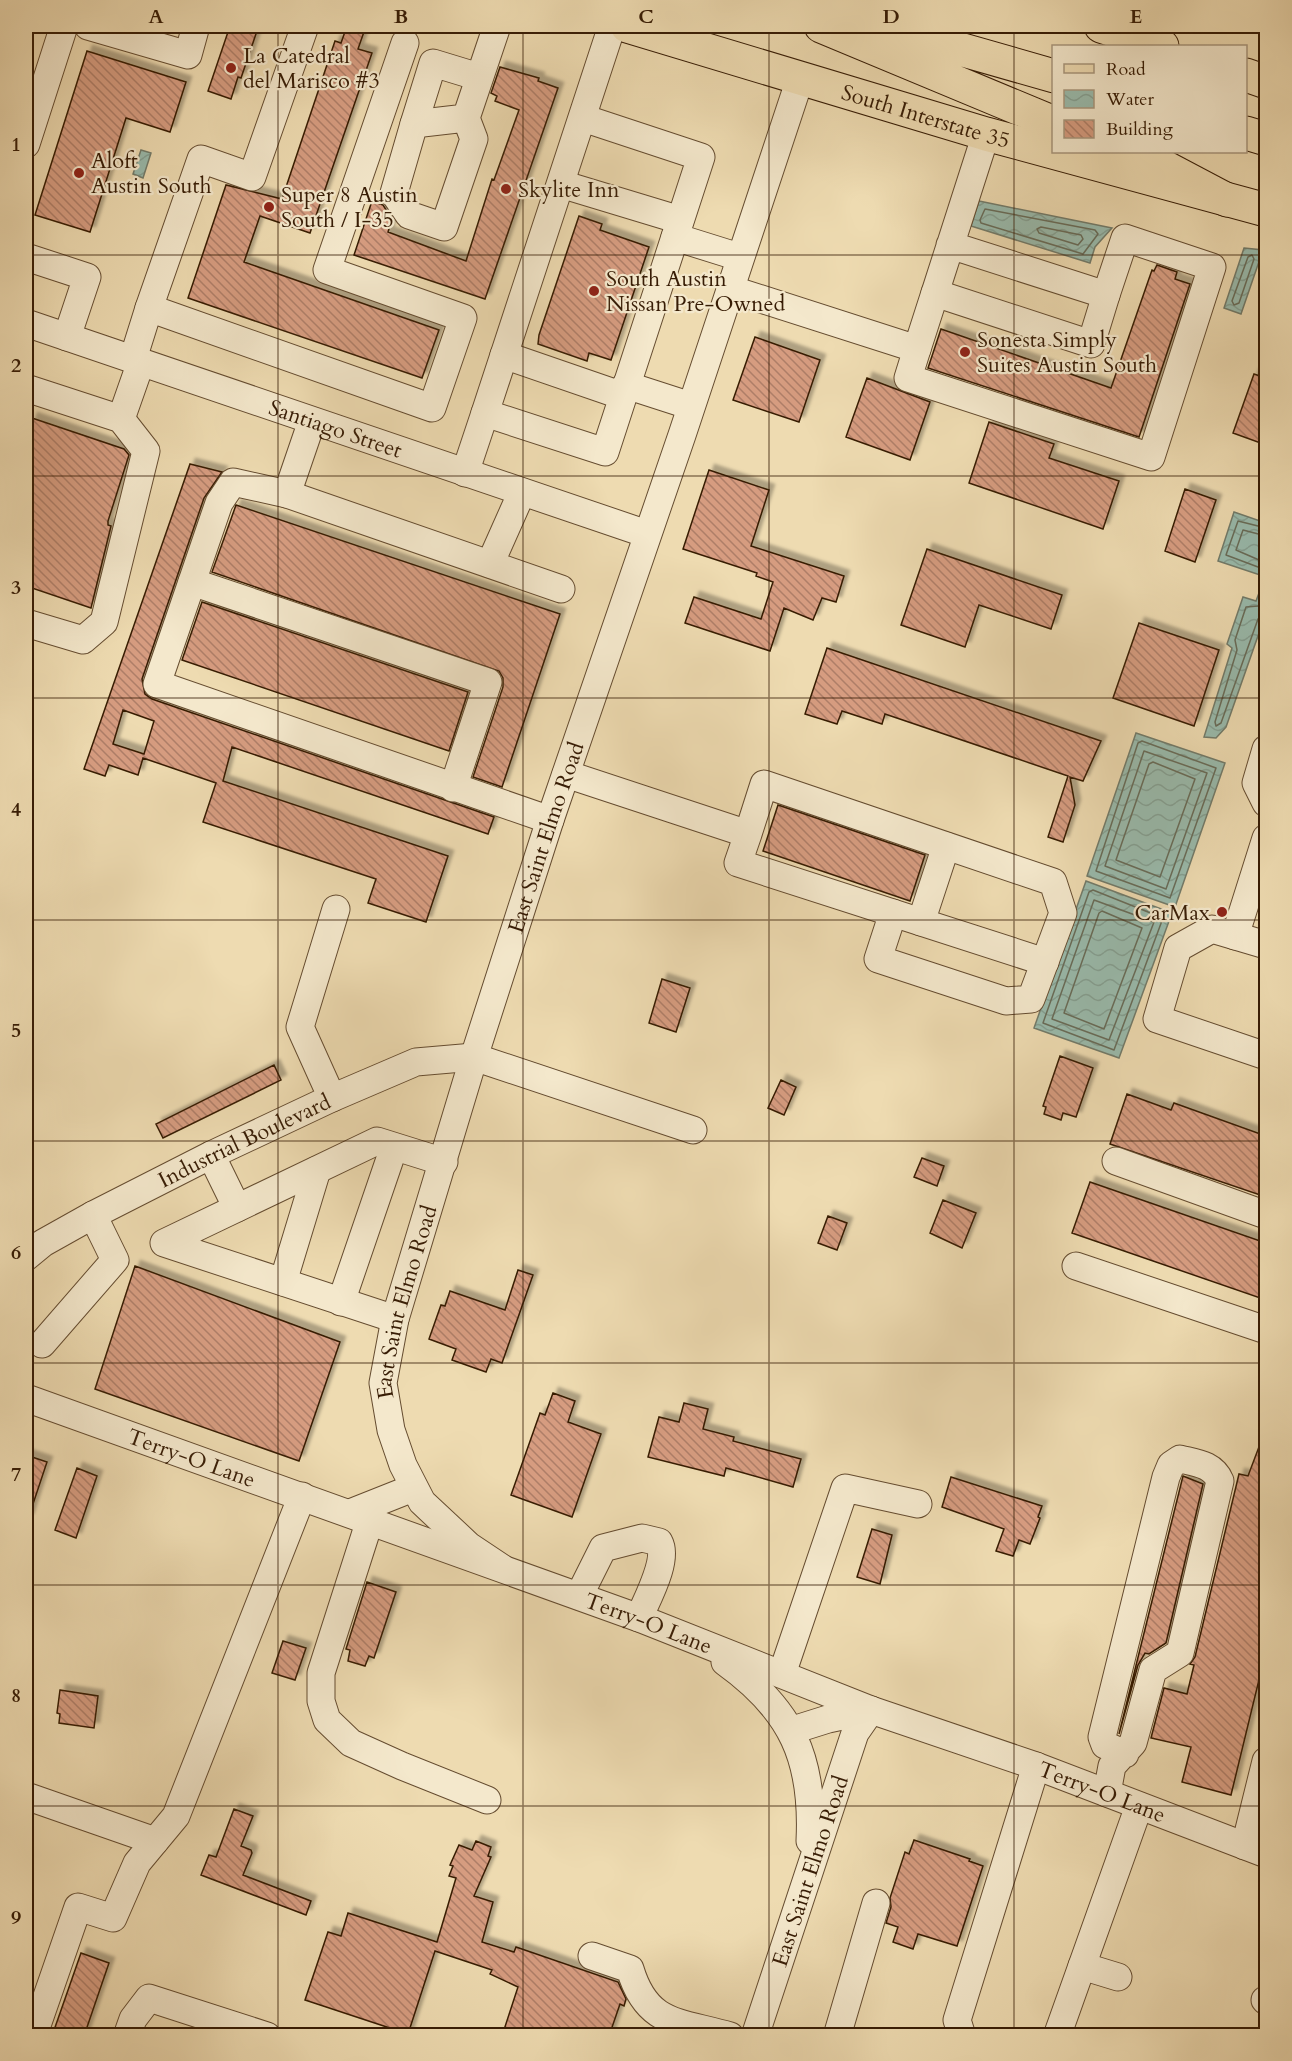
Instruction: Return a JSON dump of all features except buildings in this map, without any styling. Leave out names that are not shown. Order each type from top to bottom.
[{"type":"main road","name":"South Interstate 35","points":[[627,26],[1052,152]]},
{"type":"main road","points":[[821,26],[1052,123]]},
{"type":"main road","points":[[879,26],[1052,76]]},
{"type":"main road","points":[[1101,26],[1159,45]]},
{"type":"main road","points":[[1247,76],[1266,82]]},
{"type":"main road","points":[[1247,134],[1266,139]]},
{"type":"main road","name":"South Interstate 35","points":[[1055,153],[1227,200]]},
{"type":"main road","points":[[1130,153],[1157,163],[1227,200],[1266,210]]},
{"type":"street","points":[[26,144],[64,26]]},
{"type":"street","points":[[88,26],[188,55],[196,26]]},
{"type":"street","points":[[121,418],[149,308],[201,159],[252,177],[305,26]]},
{"type":"street","points":[[479,77],[434,63],[394,192],[409,215],[444,226],[474,139],[466,118],[496,26]]},
{"type":"street","points":[[465,473],[612,26]]},
{"type":"street","points":[[149,308],[432,408],[463,318],[327,270],[405,44]]},
{"type":"street","name":"East Saint Elmo Road","points":[[502,1568],[451,1530],[422,1502],[413,1488],[391,1430],[383,1383],[395,1319],[474,1057],[550,820],[800,79]]},
{"type":"street","points":[[414,124],[466,118]]},
{"type":"street","points":[[485,413],[605,452],[701,157],[583,118]]},
{"type":"street","points":[[935,293],[1091,344],[1125,238],[1212,267],[1151,457],[908,378],[950,245],[986,134]]},
{"type":"street","points":[[561,184],[677,229],[739,257]]},
{"type":"street","points":[[950,245],[1106,295]]},
{"type":"street","points":[[26,257],[87,277],[67,337]]},
{"type":"street","points":[[730,289],[917,349]]},
{"type":"street","name":"Santiago Street","points":[[28,330],[67,337],[647,534]]},
{"type":"street","points":[[504,355],[625,391],[691,406]]},
{"type":"street","points":[[26,388],[121,418],[146,451],[104,622],[83,640],[26,623]]},
{"type":"street","points":[[287,494],[312,421]]},
{"type":"street","points":[[550,820],[157,684],[219,503],[233,482],[287,494],[561,589]]},
{"type":"street","points":[[490,564],[522,492]]},
{"type":"street","points":[[192,582],[488,682],[453,788]]},
{"type":"street","points":[[1266,749],[1256,783],[1266,803]]},
{"type":"street","points":[[566,774],[748,834]]},
{"type":"street","points":[[893,913],[878,959],[1006,1001],[1031,999],[1045,962],[1063,913],[1053,882],[764,784],[738,863],[1045,962]]},
{"type":"street","points":[[1235,936],[1266,838]]},
{"type":"street","points":[[921,922],[946,846]]},
{"type":"street","points":[[332,1098],[300,1027],[336,909]]},
{"type":"street","points":[[1266,945],[1212,929],[1178,948],[1157,1019],[1266,1055]]},
{"type":"street","points":[[474,1057],[693,1130]]},
{"type":"street","name":"Industrial Boulevard","points":[[26,1257],[43,1243],[93,1215],[211,1155],[332,1098],[416,1062],[474,1057]]},
{"type":"street","points":[[395,1319],[164,1243],[377,1142],[444,1162]]},
{"type":"street","points":[[341,1302],[394,1147]]},
{"type":"street","points":[[211,1155],[237,1208]]},
{"type":"street","points":[[1116,1161],[1266,1215]]},
{"type":"street","points":[[283,1282],[318,1170]]},
{"type":"street","points":[[42,1344],[115,1260],[93,1215]]},
{"type":"street","points":[[1076,1266],[1266,1330]]},
{"type":"street","name":"Terry-O Lane","points":[[26,1398],[639,1618],[871,1710],[1036,1766],[1256,1850]]},
{"type":"street","points":[[1107,1793],[1112,1766],[1125,1754],[1133,1743],[1153,1670],[1180,1653],[1220,1480],[1216,1473],[1208,1467],[1180,1460],[1171,1465],[1166,1476],[1102,1737],[1106,1745],[1125,1754]]},
{"type":"street","points":[[413,1488],[360,1517],[321,1673],[321,1701],[327,1720],[351,1743],[487,1800]]},
{"type":"street","points":[[782,1674],[845,1488],[918,1504]]},
{"type":"street","points":[[26,2028],[35,2031],[78,1907],[113,1918],[136,1863],[176,1815],[302,1496]]},
{"type":"street","points":[[579,1596],[603,1548],[642,1539],[660,1542],[664,1549],[662,1562],[639,1618]]},
{"type":"street","points":[[692,1638],[752,1681],[793,1730],[805,1769],[812,1811],[809,1872]]},
{"type":"street","points":[[793,1730],[828,1719],[871,1710]]},
{"type":"street","name":"East Saint Elmo Road","points":[[755,2036],[855,1733],[871,1710]]},
{"type":"street","points":[[1256,1850],[1266,1761]]},
{"type":"street","points":[[962,2036],[957,2020],[1036,1766]]},
{"type":"street","points":[[26,1796],[155,1841]]},
{"type":"street","points":[[1057,2036],[1139,1806]]},
{"type":"street","points":[[837,2036],[876,1904]]},
{"type":"street","points":[[592,1956],[630,1969],[636,1989],[648,2007],[661,2016],[730,2036]]},
{"type":"street","points":[[1082,1966],[1118,1977]]},
{"type":"street","points":[[127,2036],[133,2019],[149,1998],[267,2036]]},
{"type":"water","points":[[141,150],[151,153],[143,178],[133,174]]},
{"type":"water","points":[[979,201],[1112,228],[1095,247],[1090,263],[971,226]]},
{"type":"water","points":[[1244,248],[1263,250],[1241,314],[1224,308]]},
{"type":"water","points":[[1234,512],[1266,523],[1266,577],[1218,561]]},
{"type":"water","points":[[1259,593],[1266,596],[1266,613],[1226,727],[1216,738],[1204,737],[1232,648],[1227,644],[1243,597],[1256,601]]},
{"type":"water","points":[[1136,733],[1225,763],[1175,907],[1087,876]]},
{"type":"water","points":[[1086,881],[1172,913],[1119,1058],[1034,1028]]},
{"type":"place","name":"La Catedral del Marisco #3","points":[[231,68]]},
{"type":"place","name":"Aloft Austin South","points":[[79,173]]},
{"type":"place","name":"Skylite Inn","points":[[506,189]]},
{"type":"place","name":"Super 8 Austin South / I-35","points":[[269,207]]},
{"type":"place","name":"South Austin Nissan Pre-Owned","points":[[594,291]]},
{"type":"place","name":"Sonesta Simply Suites Austin South","points":[[965,352]]},
{"type":"place","name":"CarMax","points":[[1222,912]]}]
